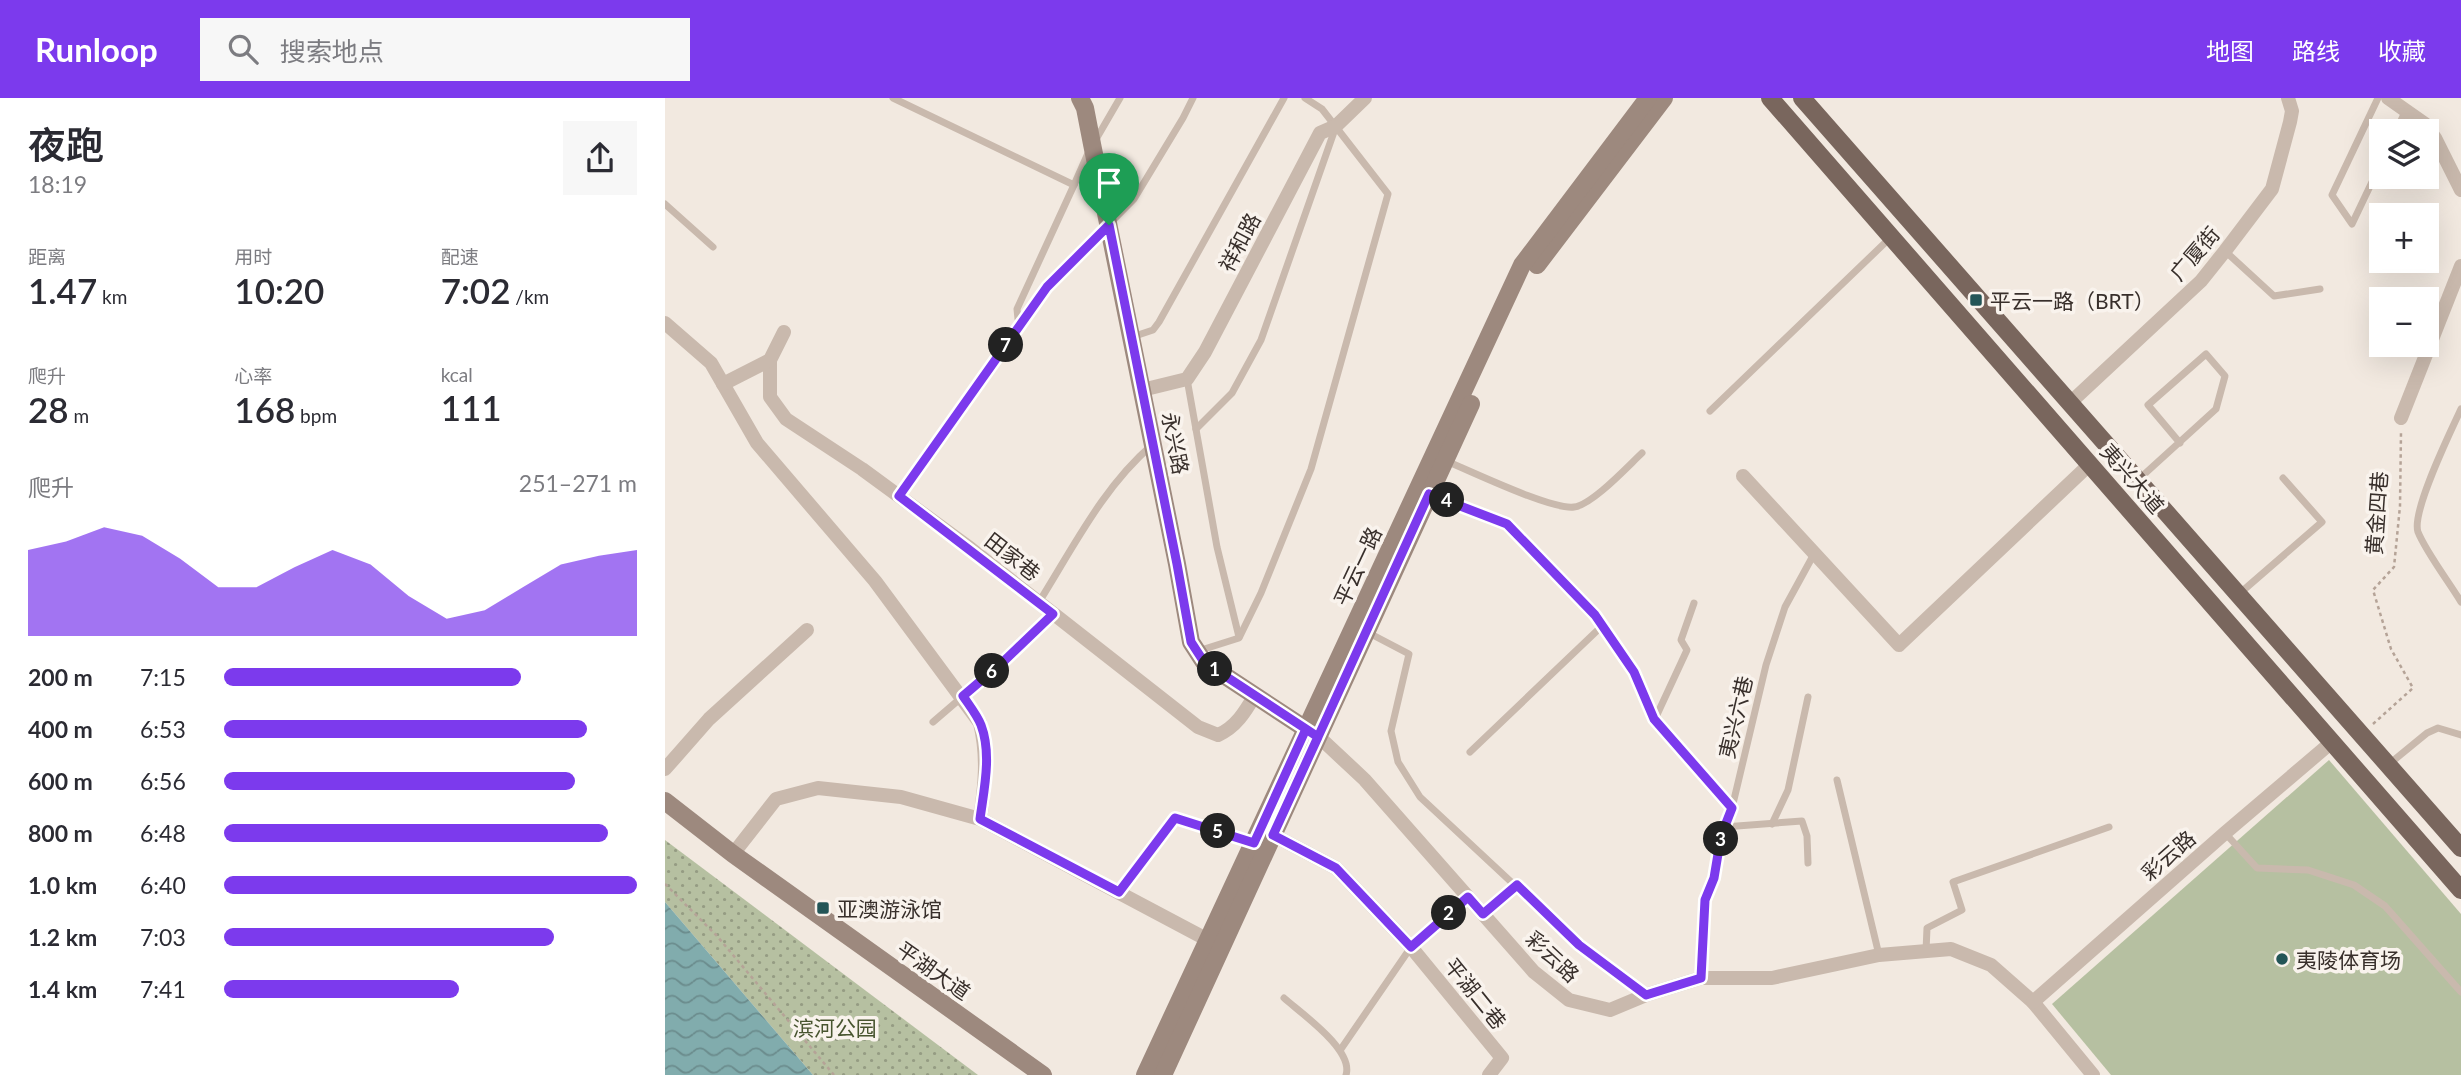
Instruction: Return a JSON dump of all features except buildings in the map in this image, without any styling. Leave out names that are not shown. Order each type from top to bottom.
[{"type":"main road","name":"永兴路","points":[[1080,98],[1085,107],[1191,642],[1197,651]]},
{"type":"main road","name":"平云一路","points":[[1163,1075],[1273,835],[1312,733],[1522,265],[1648,98]]},
{"type":"main road","name":"平云一路","points":[[1145,1075],[1254,843],[1366,632],[1531,274],[1664,98]]},
{"type":"main road","name":"夷兴大道","points":[[1770,98],[2461,890]]},
{"type":"main road","name":"夷兴大道","points":[[1802,98],[2461,848]]},
{"type":"main road","points":[[1197,651],[1204,662],[1312,733]]},
{"type":"main road","name":"平湖大道","points":[[665,801],[733,854],[1043,1075]]},
{"type":"main road","name":"平湖大道","points":[[665,814],[729,864],[1023,1075]]},
{"type":"street","name":"祥和路","points":[[1187,379],[1205,352],[1320,133],[1336,126],[1365,98]]},
{"type":"street","points":[[2388,98],[2425,124],[2461,190]]},
{"type":"street","name":"广厦街","points":[[2071,402],[2201,281],[2272,189],[2290,122],[2292,99]]},
{"type":"street","points":[[2401,418],[2461,266]]},
{"type":"street","points":[[665,323],[711,363],[757,443],[875,581],[963,696],[980,723],[986,744],[980,819]]},
{"type":"street","name":"田家巷","points":[[784,332],[770,360],[770,397],[786,419],[899,496],[1198,727],[1219,735],[1229,730],[1255,695]]},
{"type":"street","points":[[723,384],[770,360]]},
{"type":"street","points":[[1142,390],[1187,379]]},
{"type":"street","points":[[1743,476],[1899,645],[2091,464]]},
{"type":"street","points":[[665,769],[709,719],[807,631]]},
{"type":"street","name":"彩云路","points":[[1312,733],[1365,780],[1534,972],[1569,1000],[1610,1010],[1646,995],[1701,978],[1772,978],[1879,956],[1951,949],[1991,965],[2033,1002],[2093,1075]]},
{"type":"street","name":"彩云路","points":[[2033,1002],[2333,741]]},
{"type":"street","points":[[733,854],[776,799],[818,788],[901,797],[980,819],[1208,940]]},
{"type":"street","name":"平湖二巷","points":[[1273,835],[1336,868],[1411,947],[1502,1058],[1489,1075]]},
{"type":"lane","points":[[893,98],[1074,184]]},
{"type":"lane","points":[[1022,323],[1018,319],[1017,309],[1092,144],[1120,98]]},
{"type":"lane","points":[[899,496],[1047,287],[1134,199],[1183,118],[1192,98]]},
{"type":"lane","points":[[1131,337],[1153,330],[1159,322],[1284,98]]},
{"type":"lane","points":[[1197,651],[1239,638],[1265,582],[1311,469],[1388,194],[1322,109],[1305,98]]},
{"type":"lane","points":[[2369,188],[2352,223],[2332,194],[2378,98]]},
{"type":"lane","points":[[2401,119],[2406,109]]},
{"type":"lane","points":[[1196,429],[1232,393],[1261,340],[1336,126]]},
{"type":"lane","points":[[665,204],[713,247]]},
{"type":"lane","points":[[1710,411],[1891,237]]},
{"type":"lane","points":[[2225,251],[2273,296],[2320,289]]},
{"type":"lane","points":[[2138,480],[2180,443],[2216,409],[2225,376],[2206,354],[2148,405],[2180,443]]},
{"type":"lane","points":[[1187,379],[1217,547],[1239,638]]},
{"type":"lane","points":[[2461,409],[2428,485],[2417,530],[2461,602]]},
{"type":"lane","points":[[1039,603],[1111,488],[1129,465],[1153,444]]},
{"type":"lane","points":[[1445,460],[1551,504],[1575,508],[1597,495],[1642,453]]},
{"type":"lane","points":[[2239,595],[2322,522],[2283,478]]},
{"type":"lane","points":[[1429,494],[1507,524],[1595,615],[1634,672],[1654,719],[1732,808]]},
{"type":"lane","name":"夷兴六巷","points":[[1701,978],[1705,900],[1714,878],[1724,828],[1732,808],[1769,653],[1785,607],[1814,553]]},
{"type":"lane","points":[[1654,719],[1687,650],[1681,640],[1694,603]]},
{"type":"lane","points":[[933,722],[1004,661],[1053,614]]},
{"type":"lane","points":[[1470,752],[1602,626]]},
{"type":"lane","points":[[1366,632],[1409,654],[1391,731],[1398,762],[1420,797],[1579,945],[1646,995]]},
{"type":"lane","points":[[1772,824],[1788,790],[1808,696]]},
{"type":"lane","points":[[2387,766],[2427,733],[2438,728],[2461,734]]},
{"type":"lane","points":[[1837,780],[1879,956]]},
{"type":"lane","points":[[1119,892],[1175,818],[1254,843]]},
{"type":"lane","points":[[1724,828],[1802,821],[1807,835],[1808,863]]},
{"type":"lane","points":[[1926,951],[1927,928],[1962,910],[1953,882],[2109,827]]},
{"type":"lane","points":[[2225,833],[2257,868],[2308,870],[2354,886],[2385,906],[2461,992]]},
{"type":"lane","points":[[1483,914],[1517,885]]},
{"type":"lane","points":[[1341,1049],[1411,947],[1468,897]]},
{"type":"lane","points":[[1284,998],[1341,1049],[1348,1068],[1346,1075]]},
{"type":"path","name":"黄金四巷","points":[[2360,735],[2413,688],[2391,649],[2374,590],[2393,567],[2397,546],[2401,418]]},
{"type":"path","points":[[665,884],[717,936],[834,1075]]},
{"type":"green space","name":"夷陵体育场","points":[[2329,760],[2461,914],[2461,1075],[2111,1075],[2052,1004]]},
{"type":"green space","name":"滨河公园","points":[[665,840],[978,1075],[813,1075],[665,902]]},
{"type":"water","points":[[665,902],[813,1075],[665,1075]]},
{"type":"place","name":"平云一路（BRT）","points":[[1976,300]]},
{"type":"place","name":"亚澳游泳馆","points":[[823,908]]},
{"type":"place","name":"夷陵体育场","points":[[2282,959]]},
{"type":"route","points":[[1109,225],[1047,287],[899,496],[1053,614],[963,696],[980,723],[986,744],[980,819],[1119,892],[1175,818],[1254,843],[1306,729],[1318,737],[1429,494],[1507,524],[1595,615],[1634,672],[1648,699],[1654,719],[1732,808],[1721,836],[1714,878],[1705,900],[1701,978],[1646,995],[1579,945],[1517,885],[1483,914],[1468,897],[1411,947],[1336,868],[1273,835],[1318,737],[1306,729],[1204,662],[1191,642],[1109,225]]}]
